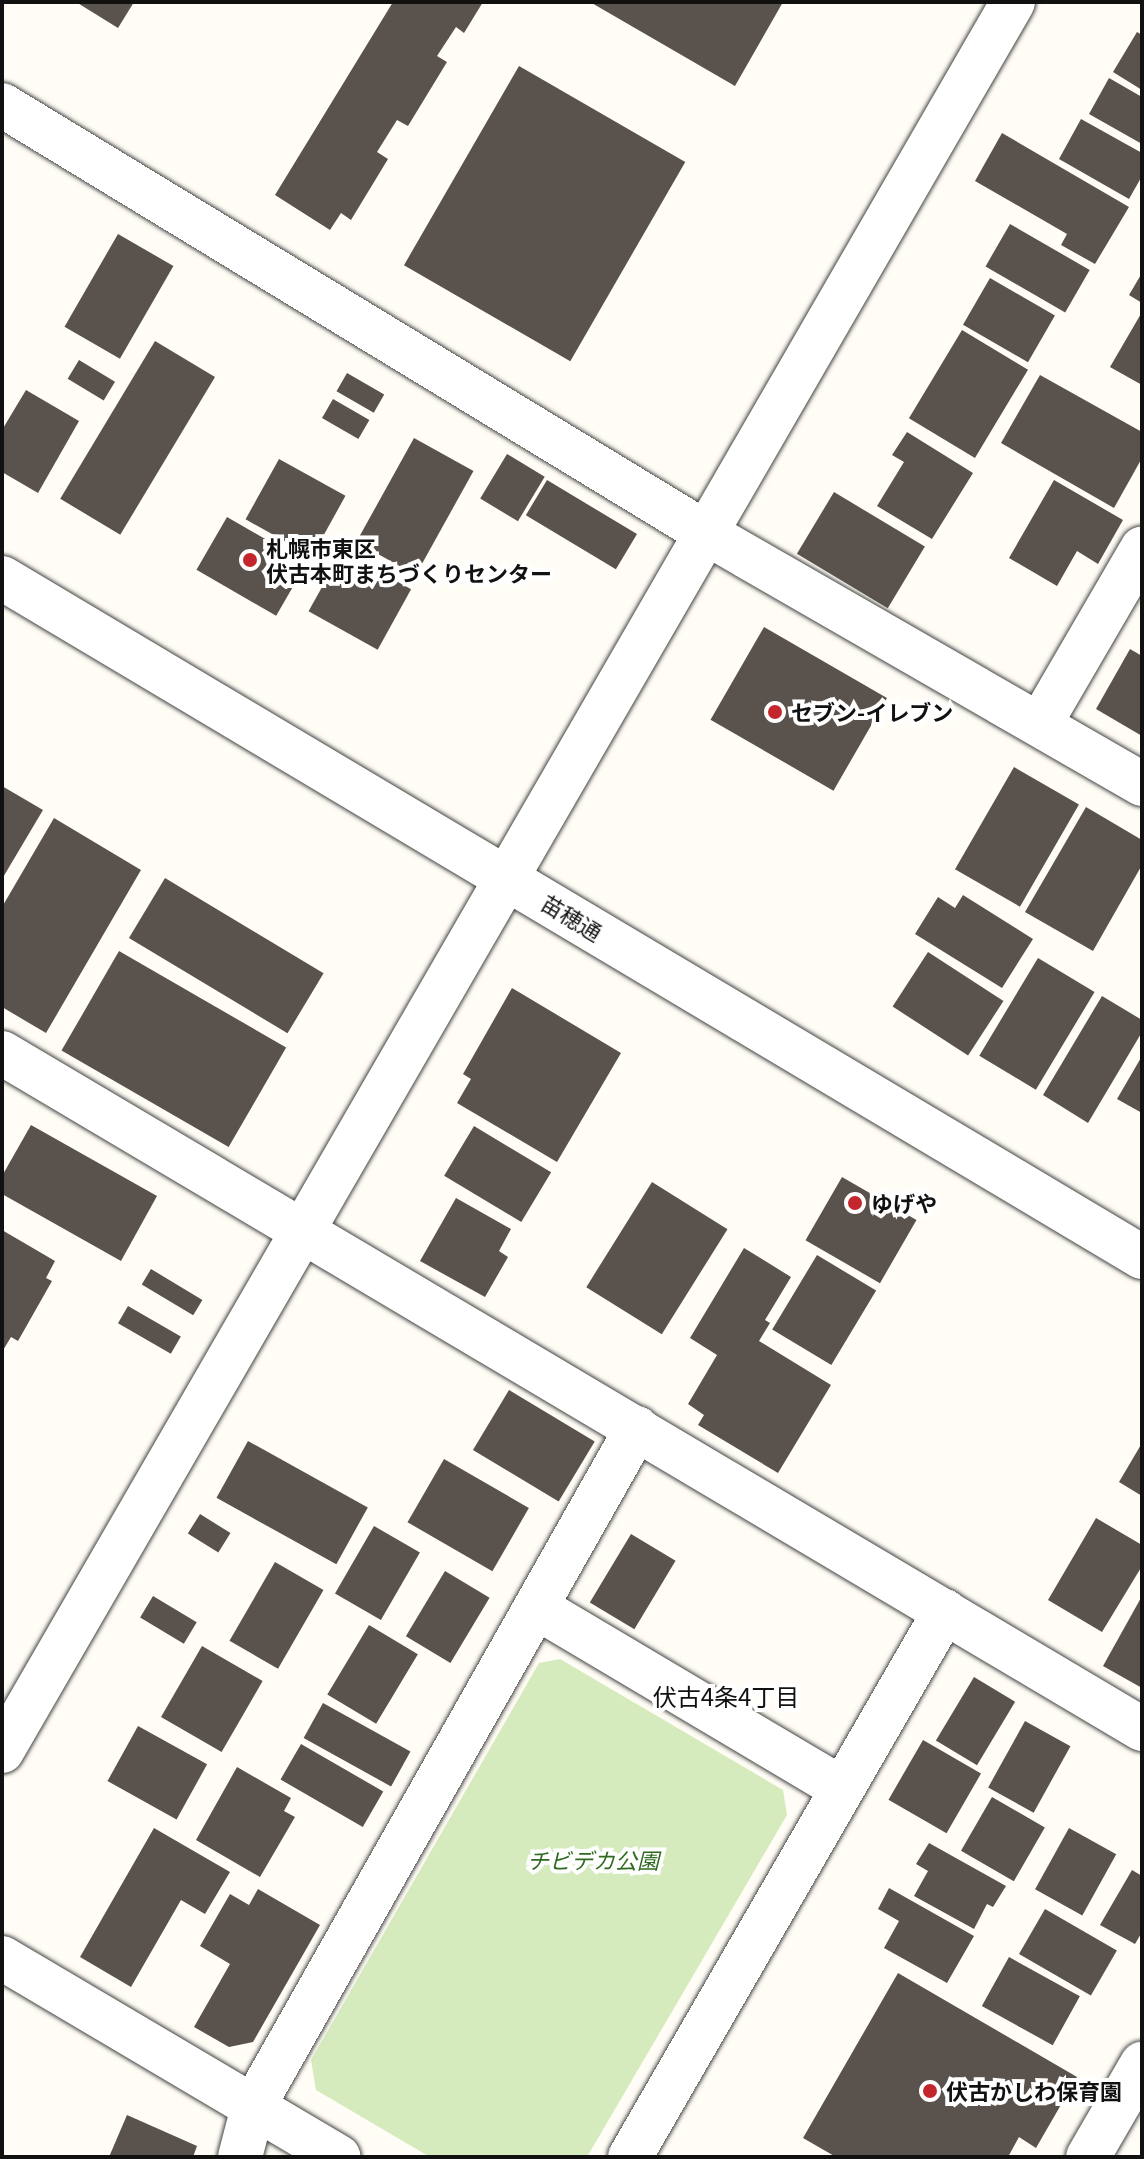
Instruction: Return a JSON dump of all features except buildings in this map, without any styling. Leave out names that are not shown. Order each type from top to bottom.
[{"type":"street","points":[[2,1751],[1013,2]]},
{"type":"street","points":[[2,105],[706,533],[1142,784]]},
{"type":"street","points":[[1040,724],[1142,549]]},
{"type":"street","name":"苗穂通","points":[[2,578],[1142,1257]]},
{"type":"street","points":[[2,1053],[1142,1729]]},
{"type":"street","points":[[240,2157],[253,2107],[637,1428]]},
{"type":"street","points":[[536,1607],[841,1788]]},
{"type":"street","points":[[630,2157],[945,1611]]},
{"type":"street","points":[[2,1958],[339,2157]]},
{"type":"street","points":[[1088,2157],[1142,2064]]},
{"type":"green space","name":"チビデカ公園","points":[[560,1659],[783,1790],[787,1815],[587,2157],[430,2157],[316,2090],[311,2060],[539,1663]]},
{"type":"place","name":"札幌市東区 伏古本町まちづくりセンター","points":[[250,560]]},
{"type":"place","name":"セブン-イレブン","points":[[775,712]]},
{"type":"place","name":"ゆげや","points":[[855,1203]]},
{"type":"place","name":"伏古かしわ保育園","points":[[930,2091]]},
{"type":"district","name":"伏古4条4丁目","points":[[726,1696]]}]
